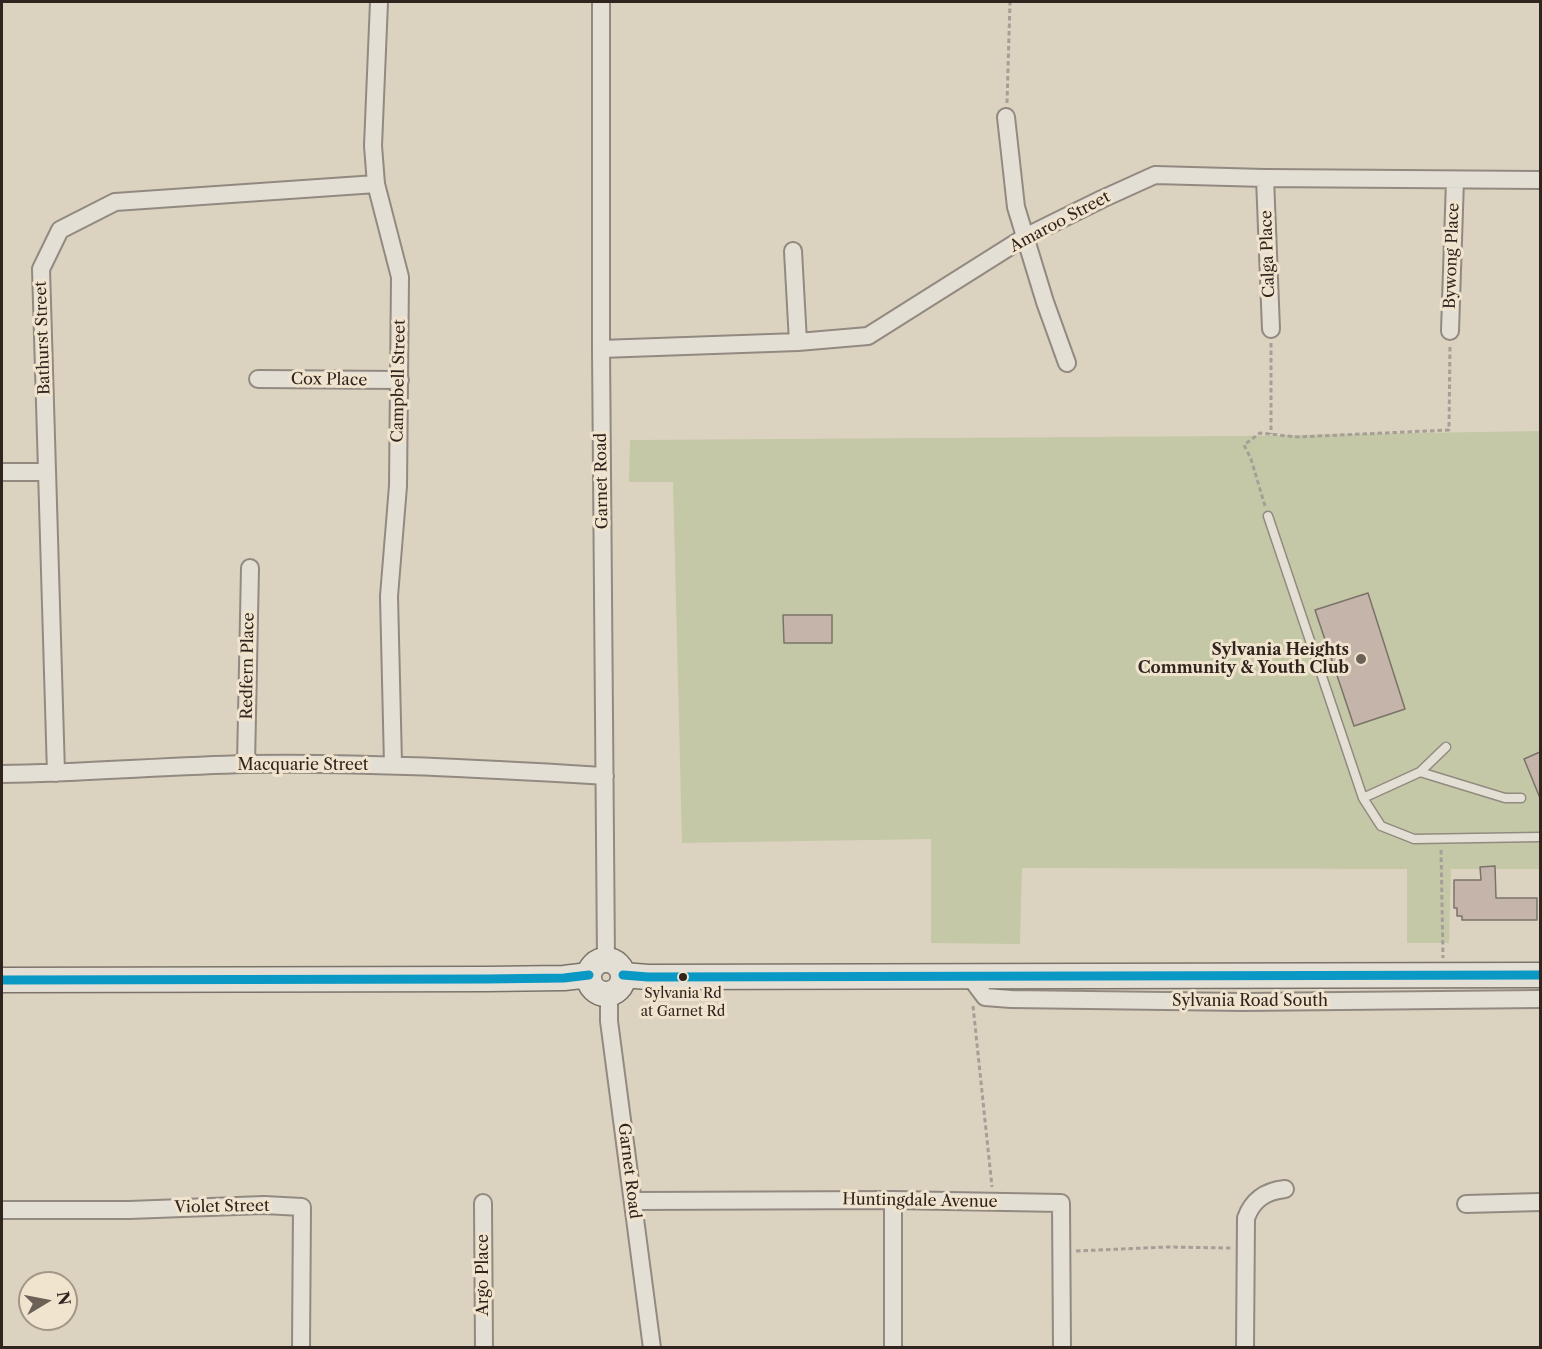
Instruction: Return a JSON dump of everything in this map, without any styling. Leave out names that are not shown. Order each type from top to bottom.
[{"type":"street","name":"Campbell Street","points":[[380,2],[373,146],[376,184],[400,277],[398,486],[389,597],[393,764]]},
{"type":"street","name":"Garnet Road","points":[[601,2],[600,349],[605,776],[604,897],[609,1021],[652,1347]]},
{"type":"street","points":[[1006,117],[1016,207],[1045,302],[1067,363]]},
{"type":"street","name":"Amaroo Street","points":[[600,349],[798,342],[868,336],[1025,237],[1102,198],[1155,175],[1540,180]]},
{"type":"street","name":"Calga Place","points":[[1265,178],[1271,329]]},
{"type":"street","name":"Bywong Place","points":[[1450,331],[1455,180]]},
{"type":"street","name":"Bathurst Street","points":[[56,773],[41,268],[60,230],[115,202],[376,184]]},
{"type":"street","points":[[793,251],[798,342]]},
{"type":"street","name":"Cox Place","points":[[258,379],[399,380]]},
{"type":"street","points":[[2,472],[48,472]]},
{"type":"street","name":"Redfern Place","points":[[246,764],[250,568]]},
{"type":"street","name":"Macquarie Street","points":[[2,774],[246,764],[393,764],[605,776]]},
{"type":"street","points":[[2,980],[474,979],[607,976],[1540,975]]},
{"type":"street","name":"Sylvania Road South","points":[[970,977],[985,996],[1011,999],[1243,1002],[1540,999]]},
{"type":"street","points":[[1245,1347],[1246,1218],[1249,1209],[1260,1196],[1285,1189]]},
{"type":"street","points":[[893,1200],[893,1347]]},
{"type":"street","name":"Huntingdale Avenue","points":[[633,1201],[893,1200],[1061,1203],[1062,1347]]},
{"type":"street","points":[[1466,1204],[1540,1202]]},
{"type":"street","name":"Argo Place","points":[[483,1203],[484,1347]]},
{"type":"street","name":"Violet Street","points":[[2,1210],[129,1210],[264,1205],[302,1207],[301,1347]]},
{"type":"lane","points":[[1268,516],[1363,798],[1381,826],[1414,839],[1540,837]]},
{"type":"lane","points":[[1363,798],[1420,772],[1446,747]]},
{"type":"lane","points":[[1420,772],[1505,798],[1521,798]]},
{"type":"path","points":[[1006,117],[1010,2]]},
{"type":"path","points":[[1271,329],[1271,434]]},
{"type":"path","points":[[1268,516],[1251,459],[1244,445],[1260,433],[1297,437],[1449,430],[1450,331]]},
{"type":"path","points":[[1441,840],[1443,976]]},
{"type":"path","points":[[970,977],[994,1202]]},
{"type":"path","points":[[1061,1252],[1166,1247],[1245,1248]]},
{"type":"green space","points":[[1540,431],[1540,869],[1451,869],[1449,943],[1407,943],[1407,869],[1022,868],[1020,944],[931,943],[931,839],[682,843],[673,482],[629,482],[630,440],[1235,436]]},
{"type":"building","name":"Sylvania Heights Community & Youth Club","points":[[1368,593],[1405,709],[1354,726],[1315,610]]},
{"type":"building","points":[[783,615],[832,615],[832,643],[784,643]]},
{"type":"building","points":[[1540,752],[1540,798],[1524,759]]},
{"type":"building","points":[[1495,866],[1496,898],[1537,898],[1537,920],[1462,920],[1462,916],[1457,916],[1457,908],[1454,908],[1454,880],[1481,880],[1480,867]]},
{"type":"transit line","points":[[2,980],[486,979],[564,978],[589,975]]},
{"type":"transit line","points":[[623,975],[648,977],[1540,975]]},
{"type":"place","name":"Sylvania Heights Community & Youth Club","points":[[1361,659]]},
{"type":"place","name":"Sylvania Rd at Garnet Rd","points":[[683,977]]}]
